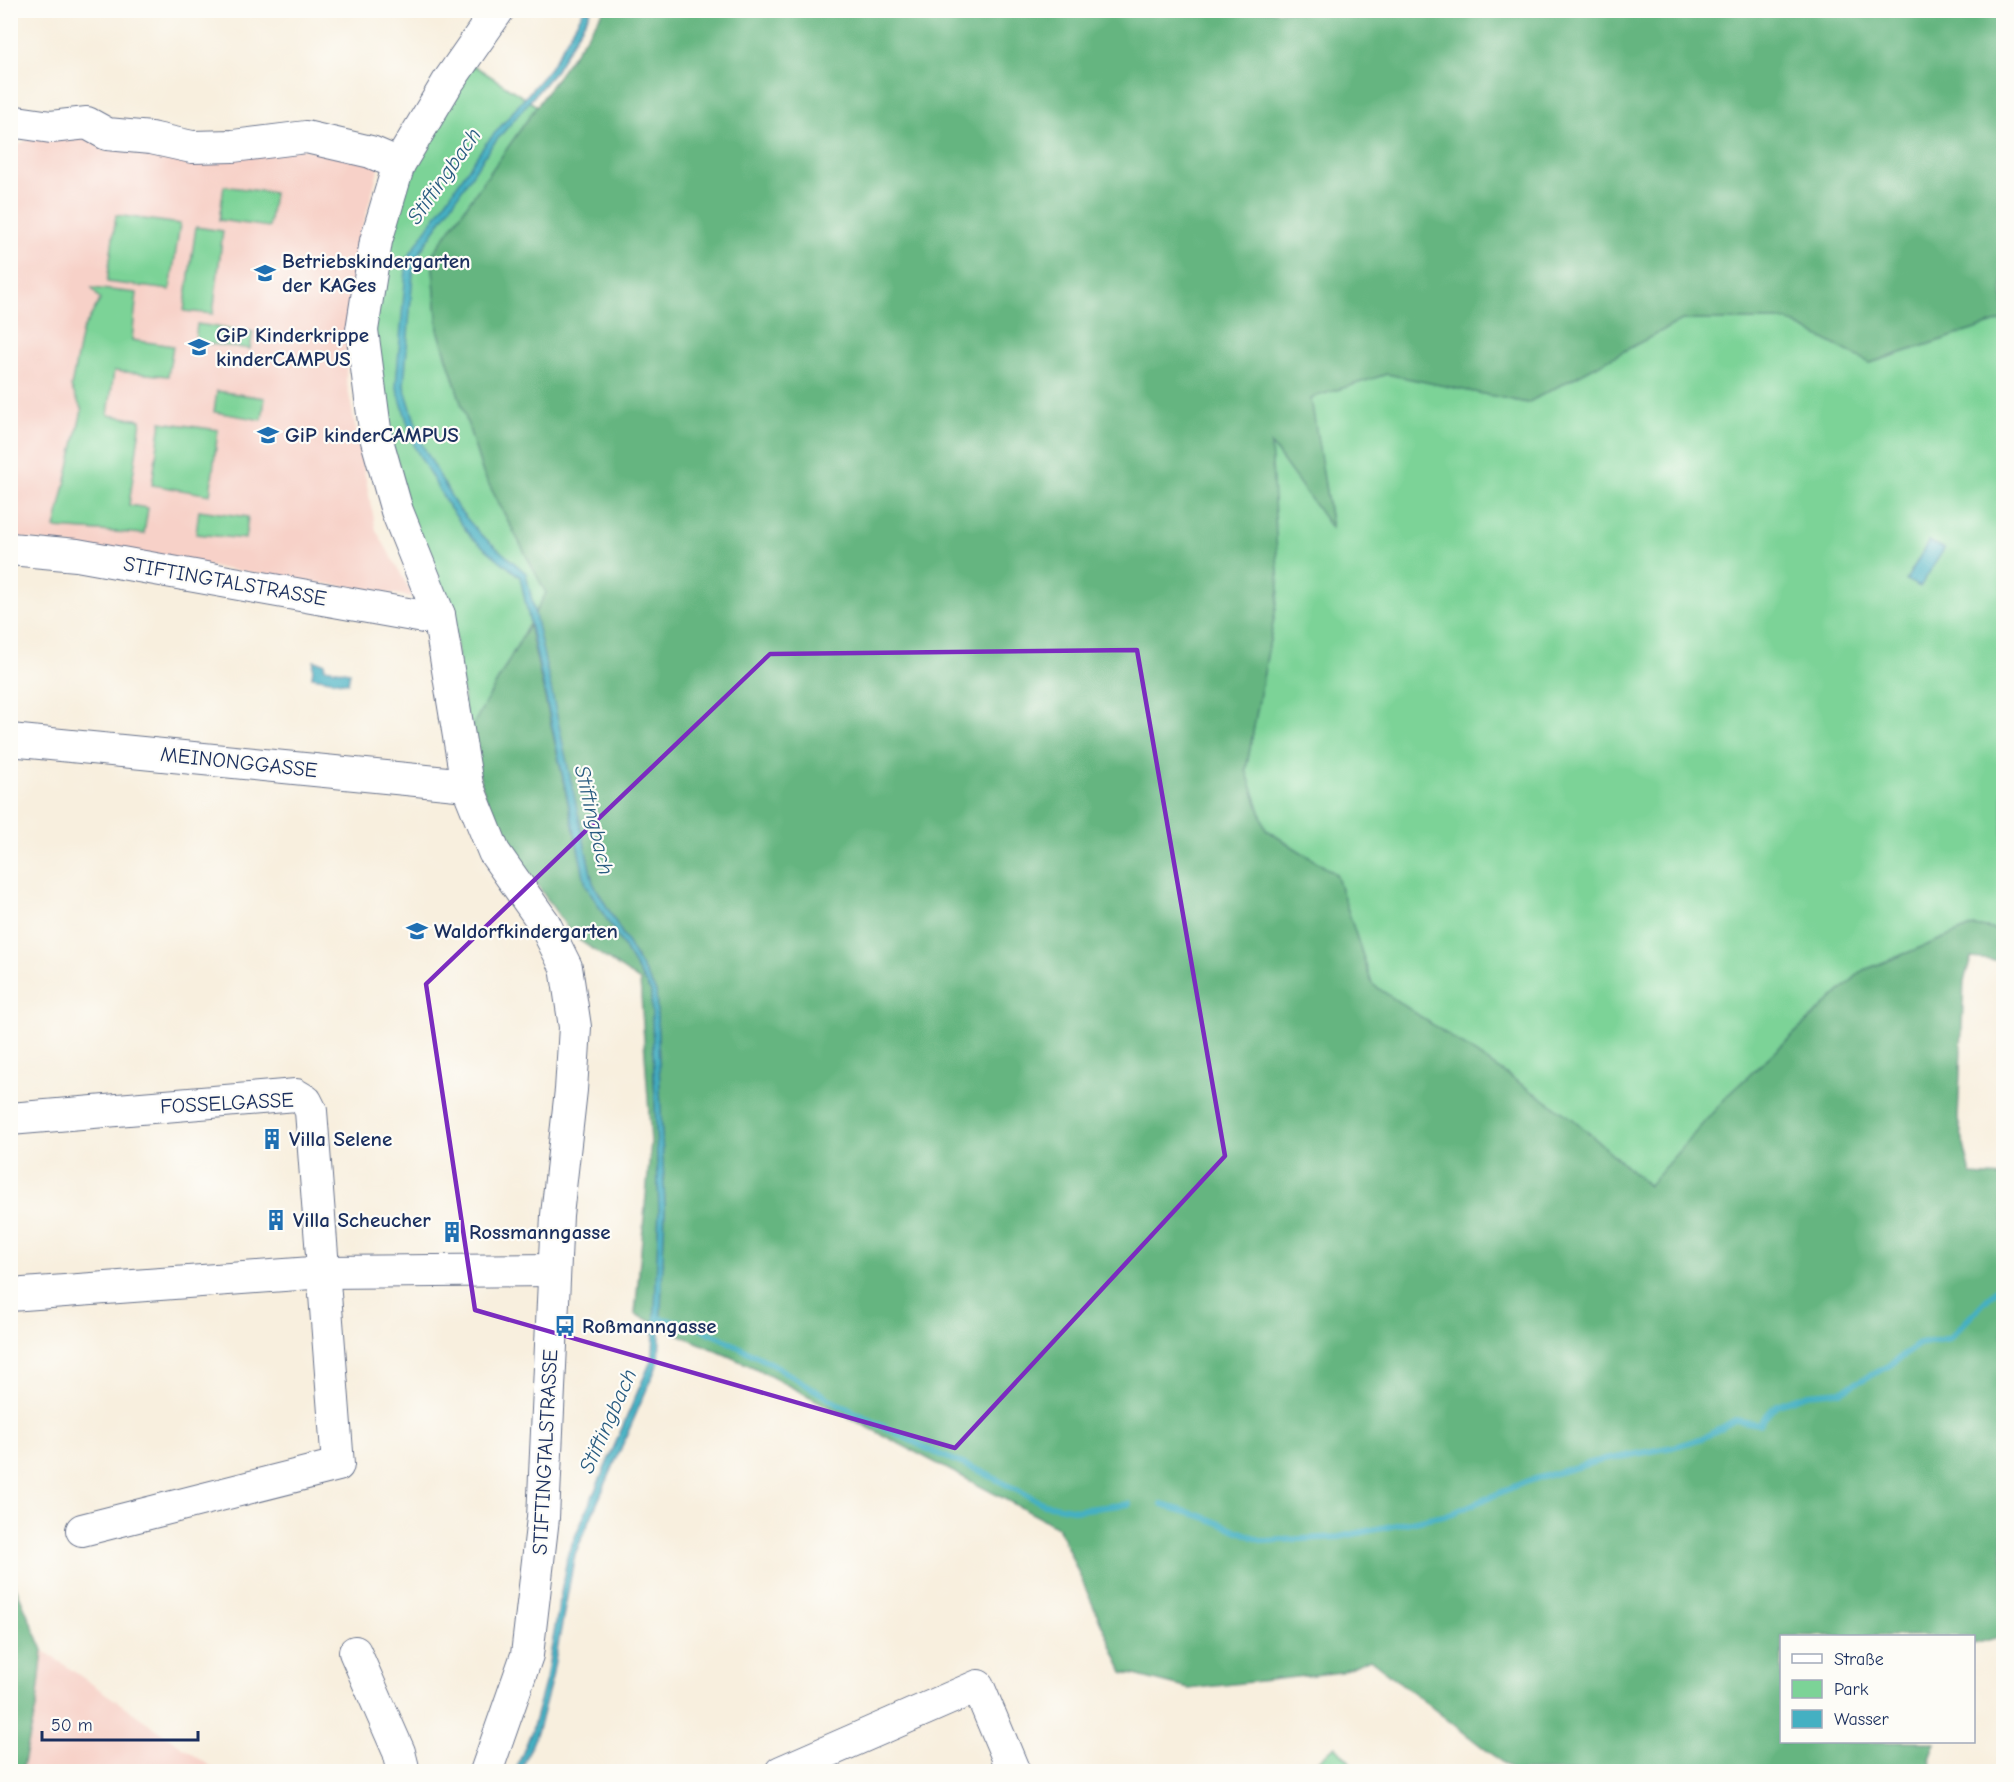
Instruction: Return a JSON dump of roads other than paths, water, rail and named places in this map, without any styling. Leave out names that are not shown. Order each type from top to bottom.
[{"type":"street","name":"STIFTINGTALSTRASSE","points":[[486,1772],[527,1655],[539,1567],[553,1270],[575,1027],[566,967],[544,923],[494,852],[467,785],[439,615],[397,511],[376,437],[362,330],[376,242],[399,164],[448,82],[498,10]]},
{"type":"street","points":[[10,122],[51,127],[87,123],[107,134],[151,138],[192,147],[233,146],[306,137],[363,149],[399,164]]},
{"type":"street","name":"STIFTINGTALSTRASSE","points":[[10,549],[77,555],[424,617],[439,615]]},
{"type":"street","name":"MEINONGGASSE","points":[[10,740],[467,785]]},
{"type":"street","name":"FOSSELGASSE","points":[[10,1119],[296,1095],[309,1105],[311,1111],[325,1272]]},
{"type":"street","points":[[10,1295],[325,1272],[553,1270]]},
{"type":"street","points":[[82,1530],[338,1465],[325,1272]]},
{"type":"street","points":[[355,1652],[399,1752],[404,1772]]},
{"type":"street","points":[[781,1772],[978,1686],[1014,1772]]},
{"type":"water","name":"Stiftingbach","points":[[584,10],[591,11],[556,70],[490,148],[414,261],[404,386],[422,444],[457,507],[479,533],[526,573],[593,883],[656,992],[665,1209],[659,1361],[575,1554],[552,1677],[538,1730],[521,1771],[515,1772],[532,1730],[546,1679],[568,1553],[653,1356],[659,1210],[651,992],[586,885],[520,577],[471,537],[449,507],[415,448],[396,385],[407,258],[484,146],[550,68]]},
{"type":"water","points":[[1929,541],[1944,549],[1920,587],[1906,580]]},
{"type":"water","points":[[314,661],[325,663],[324,668],[350,672],[348,683],[312,677]]},
{"type":"waterway","points":[[1162,1505],[1201,1516],[1263,1541],[1339,1537],[1453,1513],[1525,1482],[1594,1462],[1673,1447],[1703,1438],[1735,1420],[1759,1424],[1776,1405],[1808,1394],[1841,1391],[1890,1365],[1919,1344],[1950,1338],[1997,1289]]},
{"type":"waterway","points":[[657,1318],[690,1324],[721,1338],[772,1364],[836,1403],[1044,1504],[1078,1510],[1129,1504]]},
{"type":"place","name":"Betriebskindergarten der KAGes","points":[[265,273]]},
{"type":"place","name":"GiP Kinderkrippe kinderCAMPUS","points":[[199,347]]},
{"type":"place","name":"GiP kinderCAMPUS","points":[[268,435]]},
{"type":"place","name":"Waldorfkindergarten","points":[[417,931]]},
{"type":"place","name":"Villa Selene","points":[[272,1139]]},
{"type":"place","name":"Villa Scheucher","points":[[276,1220]]},
{"type":"place","name":"Rossmanngasse","points":[[452,1232]]},
{"type":"place","name":"Roßmanngasse","points":[[565,1326]]}]
